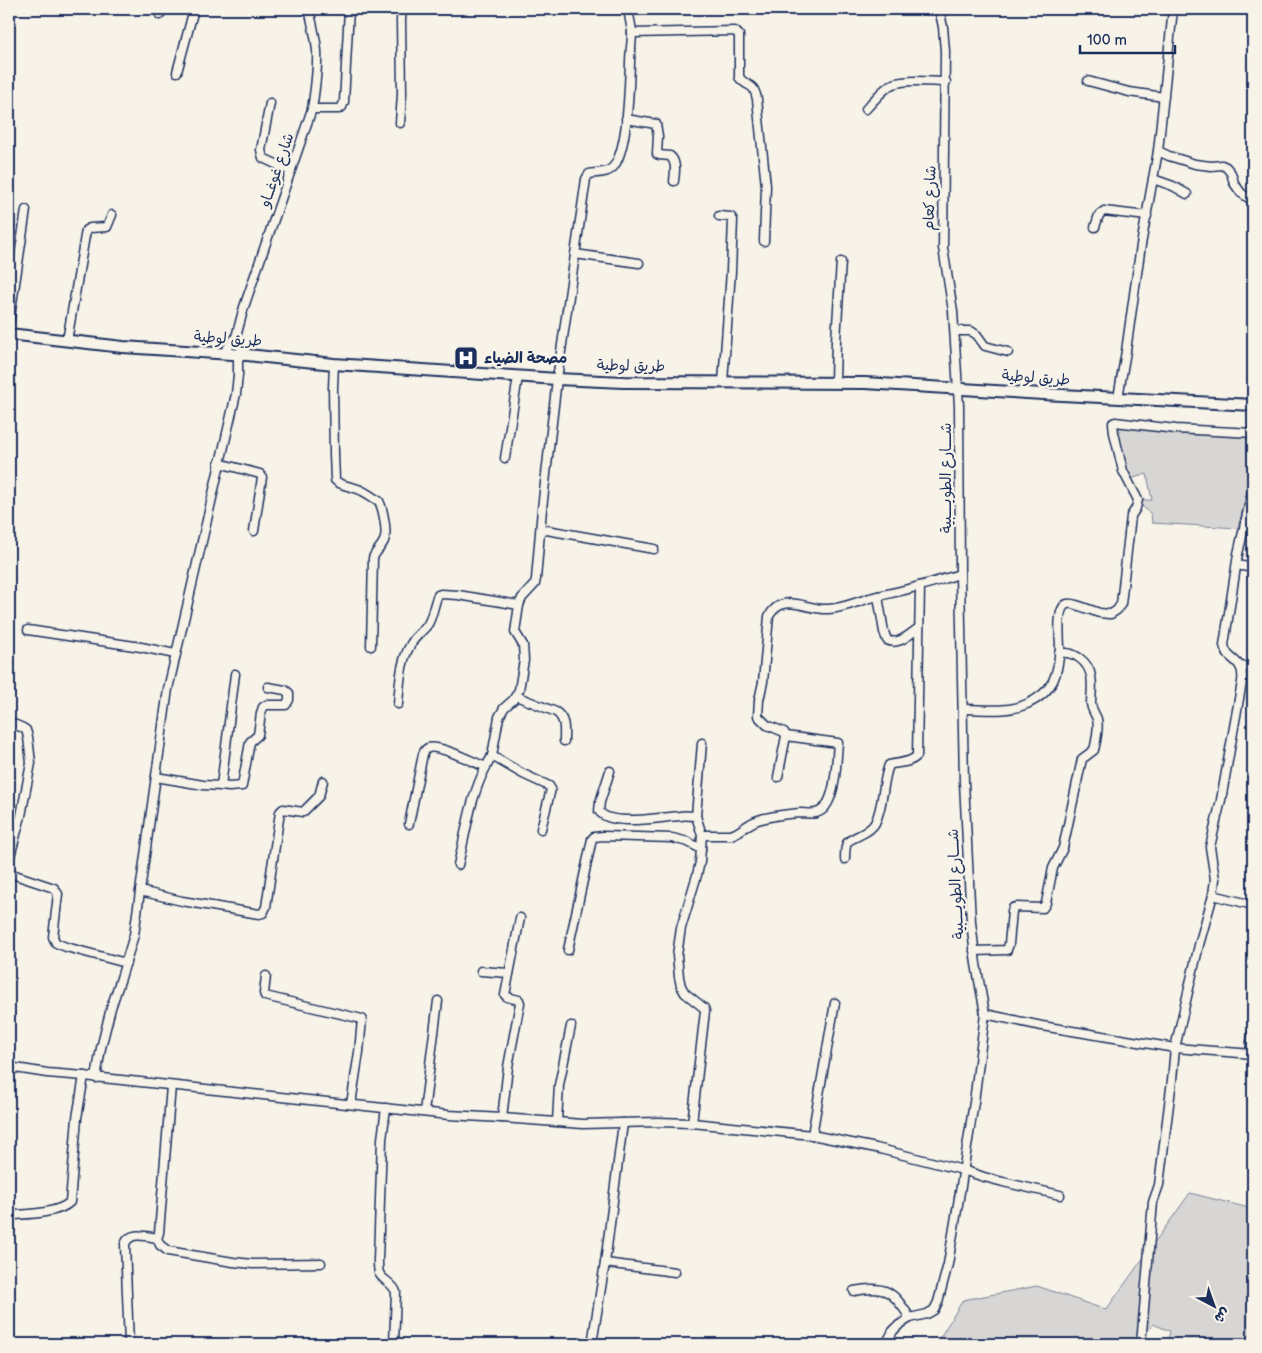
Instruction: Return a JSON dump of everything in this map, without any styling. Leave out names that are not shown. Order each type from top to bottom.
[{"type":"main road","name":"طريق لوطية","points":[[9,334],[123,347],[518,377],[624,382],[835,382],[1253,405]]},
{"type":"street","points":[[177,72],[194,9]]},
{"type":"street","name":"شارع غوغــاو","points":[[236,337],[244,307],[312,110],[316,88],[317,52],[309,9]]},
{"type":"street","points":[[312,110],[339,109],[344,102],[349,9]]},
{"type":"street","points":[[400,122],[402,94],[402,9]]},
{"type":"street","points":[[458,865],[480,778],[492,756],[499,716],[519,690],[524,660],[523,645],[515,632],[519,605],[522,598],[535,584],[557,379],[586,177],[589,174],[607,171],[615,165],[626,119],[632,33],[628,9]]},
{"type":"street","name":"شارع كعام","points":[[940,9],[945,51],[946,82],[943,248],[953,311],[958,388]]},
{"type":"street","points":[[1118,398],[1158,151],[1172,9]]},
{"type":"street","points":[[632,33],[735,31],[739,36],[739,77],[742,82],[750,85],[755,90],[758,99],[766,186],[764,241]]},
{"type":"street","points":[[1088,81],[1129,92],[1164,97]]},
{"type":"street","points":[[866,109],[891,85],[901,82],[946,82]]},
{"type":"street","points":[[270,103],[261,150],[262,156],[291,171]]},
{"type":"street","points":[[626,119],[656,124],[658,136],[657,154],[669,155],[673,158],[675,166],[674,181]]},
{"type":"street","points":[[1158,151],[1195,164],[1222,165],[1226,167],[1241,193],[1253,201]]},
{"type":"street","points":[[1153,179],[1173,186],[1187,194]]},
{"type":"street","points":[[9,324],[26,210]]},
{"type":"street","points":[[1095,227],[1098,218],[1104,211],[1147,216]]},
{"type":"street","points":[[66,341],[86,230],[107,227],[112,215]]},
{"type":"street","points":[[719,216],[731,217],[733,220],[723,382]]},
{"type":"street","points":[[575,254],[639,263]]},
{"type":"street","points":[[835,382],[841,262]]},
{"type":"street","points":[[955,330],[971,331],[986,346],[1008,352]]},
{"type":"street","points":[[96,1078],[111,1008],[134,935],[168,689],[236,394],[242,355],[236,337],[223,354]]},
{"type":"street","points":[[334,364],[333,432],[335,480],[338,483],[368,494],[379,502],[384,520],[384,543],[372,558],[371,646]]},
{"type":"street","points":[[505,458],[518,377]]},
{"type":"street","name":"شــــارع الطويــــبية","points":[[886,1344],[893,1331],[899,1325],[910,1318],[927,1314],[934,1310],[938,1302],[948,1264],[974,1102],[985,1014],[971,922],[964,782],[958,388]]},
{"type":"street","points":[[963,709],[1000,710],[1027,704],[1037,698],[1046,691],[1056,672],[1059,653],[1060,617],[1064,605],[1070,604],[1100,613],[1111,614],[1121,604],[1131,516],[1138,503],[1123,471],[1113,423],[1253,433]]},
{"type":"street","points":[[219,463],[260,474],[262,477],[254,530]]},
{"type":"street","points":[[1141,1344],[1153,1202],[1159,1185],[1175,1048],[1199,945],[1213,895],[1215,879],[1210,847],[1221,800],[1242,682],[1243,673],[1240,666],[1226,651],[1224,645],[1242,536],[1253,488]]},
{"type":"street","points":[[541,529],[654,549]]},
{"type":"street","points":[[1237,565],[1253,568]]},
{"type":"street","points":[[702,835],[734,834],[758,820],[785,814],[817,813],[825,808],[832,793],[838,743],[786,736],[784,732],[767,725],[758,716],[769,616],[777,606],[800,604],[819,609],[829,609],[960,574]]},
{"type":"street","points":[[845,859],[848,842],[868,831],[875,822],[889,765],[906,762],[917,756],[920,586]]},
{"type":"street","points":[[398,704],[404,660],[415,638],[429,622],[438,595],[458,595],[519,605]]},
{"type":"street","points":[[878,596],[887,640],[892,642],[898,641],[919,628]]},
{"type":"street","points":[[28,630],[175,654]]},
{"type":"street","points":[[974,951],[1007,950],[1010,944],[1013,908],[1043,908],[1046,903],[1053,868],[1063,848],[1082,760],[1094,750],[1098,720],[1091,706],[1091,675],[1086,665],[1075,655],[1066,652],[1059,653]]},
{"type":"street","points":[[1240,666],[1253,668]]},
{"type":"street","points":[[221,786],[235,674]]},
{"type":"street","points":[[156,777],[204,785],[242,786],[250,742],[258,735],[262,710],[266,705],[286,704],[290,700],[287,690],[268,687]]},
{"type":"street","points":[[516,696],[560,715],[565,724],[564,741]]},
{"type":"street","points":[[9,722],[26,730],[31,763],[21,816],[9,860]]},
{"type":"street","points":[[778,777],[786,736]]},
{"type":"street","points":[[692,1123],[706,1011],[684,993],[679,977],[677,955],[681,928],[697,875],[701,849],[702,835],[696,816],[702,743]]},
{"type":"street","points":[[409,824],[422,754],[427,749],[440,749],[486,767]]},
{"type":"street","points":[[492,756],[549,786],[551,789],[541,829]]},
{"type":"street","points":[[610,771],[600,802],[599,811],[603,816],[610,819],[631,820],[682,815],[696,816]]},
{"type":"street","points":[[140,891],[221,908],[263,913],[266,907],[280,812],[283,809],[302,812],[305,810],[319,796],[323,781]]},
{"type":"street","points":[[568,950],[592,839],[594,837],[672,838],[688,842],[701,849]]},
{"type":"street","points":[[9,873],[56,890],[58,894],[53,937],[56,943],[126,963]]},
{"type":"street","points":[[1213,895],[1253,905]]},
{"type":"street","points":[[502,1118],[508,1067],[520,1003],[518,1000],[505,995],[520,918]]},
{"type":"street","points":[[481,971],[509,973]]},
{"type":"street","points":[[266,976],[265,996],[362,1019],[351,1104]]},
{"type":"street","points":[[424,1112],[438,1001]]},
{"type":"street","points":[[812,1135],[835,1003]]},
{"type":"street","points":[[985,1014],[1042,1026],[1175,1048],[1252,1054],[1251,1042],[1253,1031]]},
{"type":"street","points":[[557,1122],[559,1085],[571,1026]]},
{"type":"street","points":[[9,1067],[47,1073],[478,1117],[583,1124],[692,1123],[812,1135],[876,1148],[1060,1195]]},
{"type":"street","points":[[15,1215],[39,1213],[63,1207],[70,1202],[77,1118],[84,1076]]},
{"type":"street","points":[[171,1086],[160,1227],[157,1238],[160,1245],[168,1251],[233,1262],[254,1264],[320,1263]]},
{"type":"street","points":[[386,1108],[382,1139],[378,1271],[394,1286],[396,1292],[394,1344]]},
{"type":"street","points":[[592,1344],[606,1263],[622,1123]]},
{"type":"street","points":[[129,1344],[125,1244],[131,1236],[157,1238]]},
{"type":"street","points":[[606,1263],[675,1272]]},
{"type":"street","points":[[854,1291],[870,1288],[889,1292],[901,1304],[910,1318]]},
{"type":"shaded area","points":[[1115,424],[1194,434],[1253,437],[1253,470],[1238,528],[1152,523],[1151,514],[1142,506],[1140,500],[1152,500],[1147,474],[1130,479],[1122,459]]},
{"type":"shaded area","points":[[1190,1193],[1253,1209],[1253,1344],[1167,1344],[1170,1331],[1153,1324],[1138,1344],[936,1344],[963,1300],[1037,1286],[1106,1310]]},
{"type":"place","name":"مصحة الضياء","points":[[466,358]]}]
